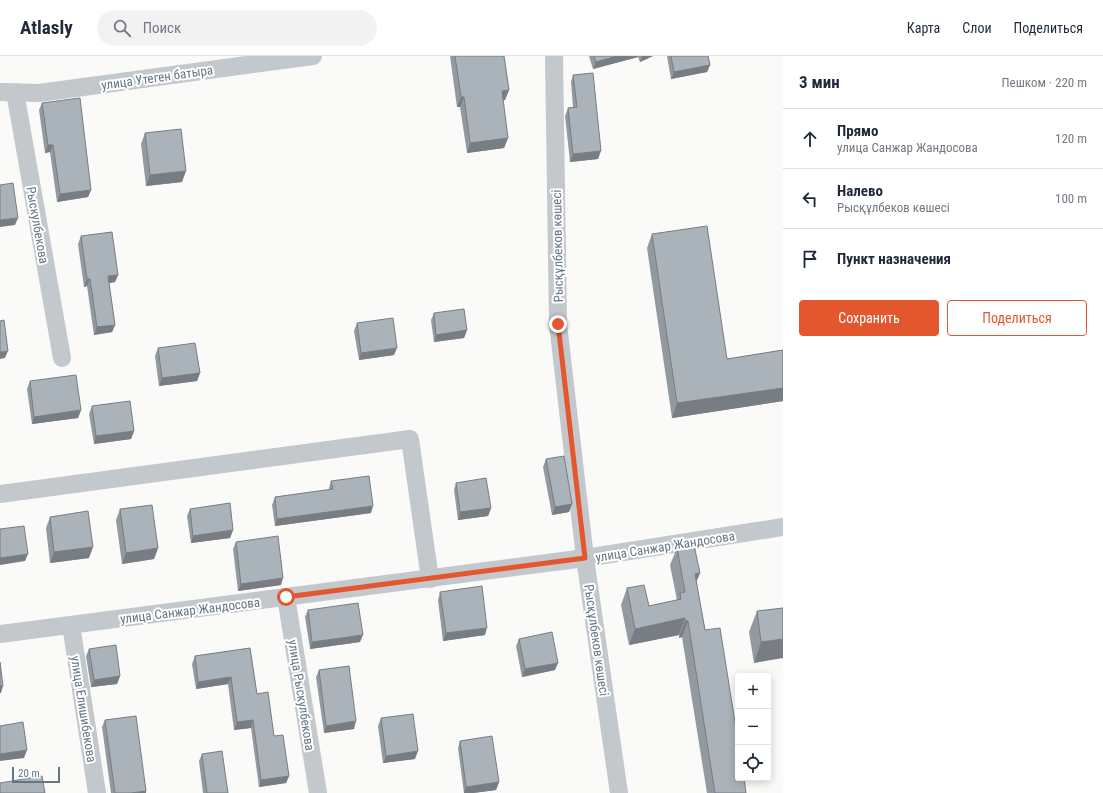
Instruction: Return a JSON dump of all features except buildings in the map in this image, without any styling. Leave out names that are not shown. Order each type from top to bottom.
[{"type":"street","name":"улица Утеген батыра","points":[[7,92],[39,93],[313,56]]},
{"type":"street","name":"Рысқұлбеков көшесі","points":[[554,56],[558,324],[585,558],[619,793]]},
{"type":"street","name":"Рыскулбекова","points":[[7,92],[62,358]]},
{"type":"street","points":[[0,494],[410,439],[430,579]]},
{"type":"street","name":"улица Санжар Жандосова","points":[[0,634],[585,558],[783,527]]},
{"type":"street","name":"улица Рыскулбекова","points":[[286,597],[318,793]]},
{"type":"street","name":"улица Елишибекова","points":[[71,625],[97,793]]},
{"type":"route","points":[[286,597],[585,558],[558,324]]}]
